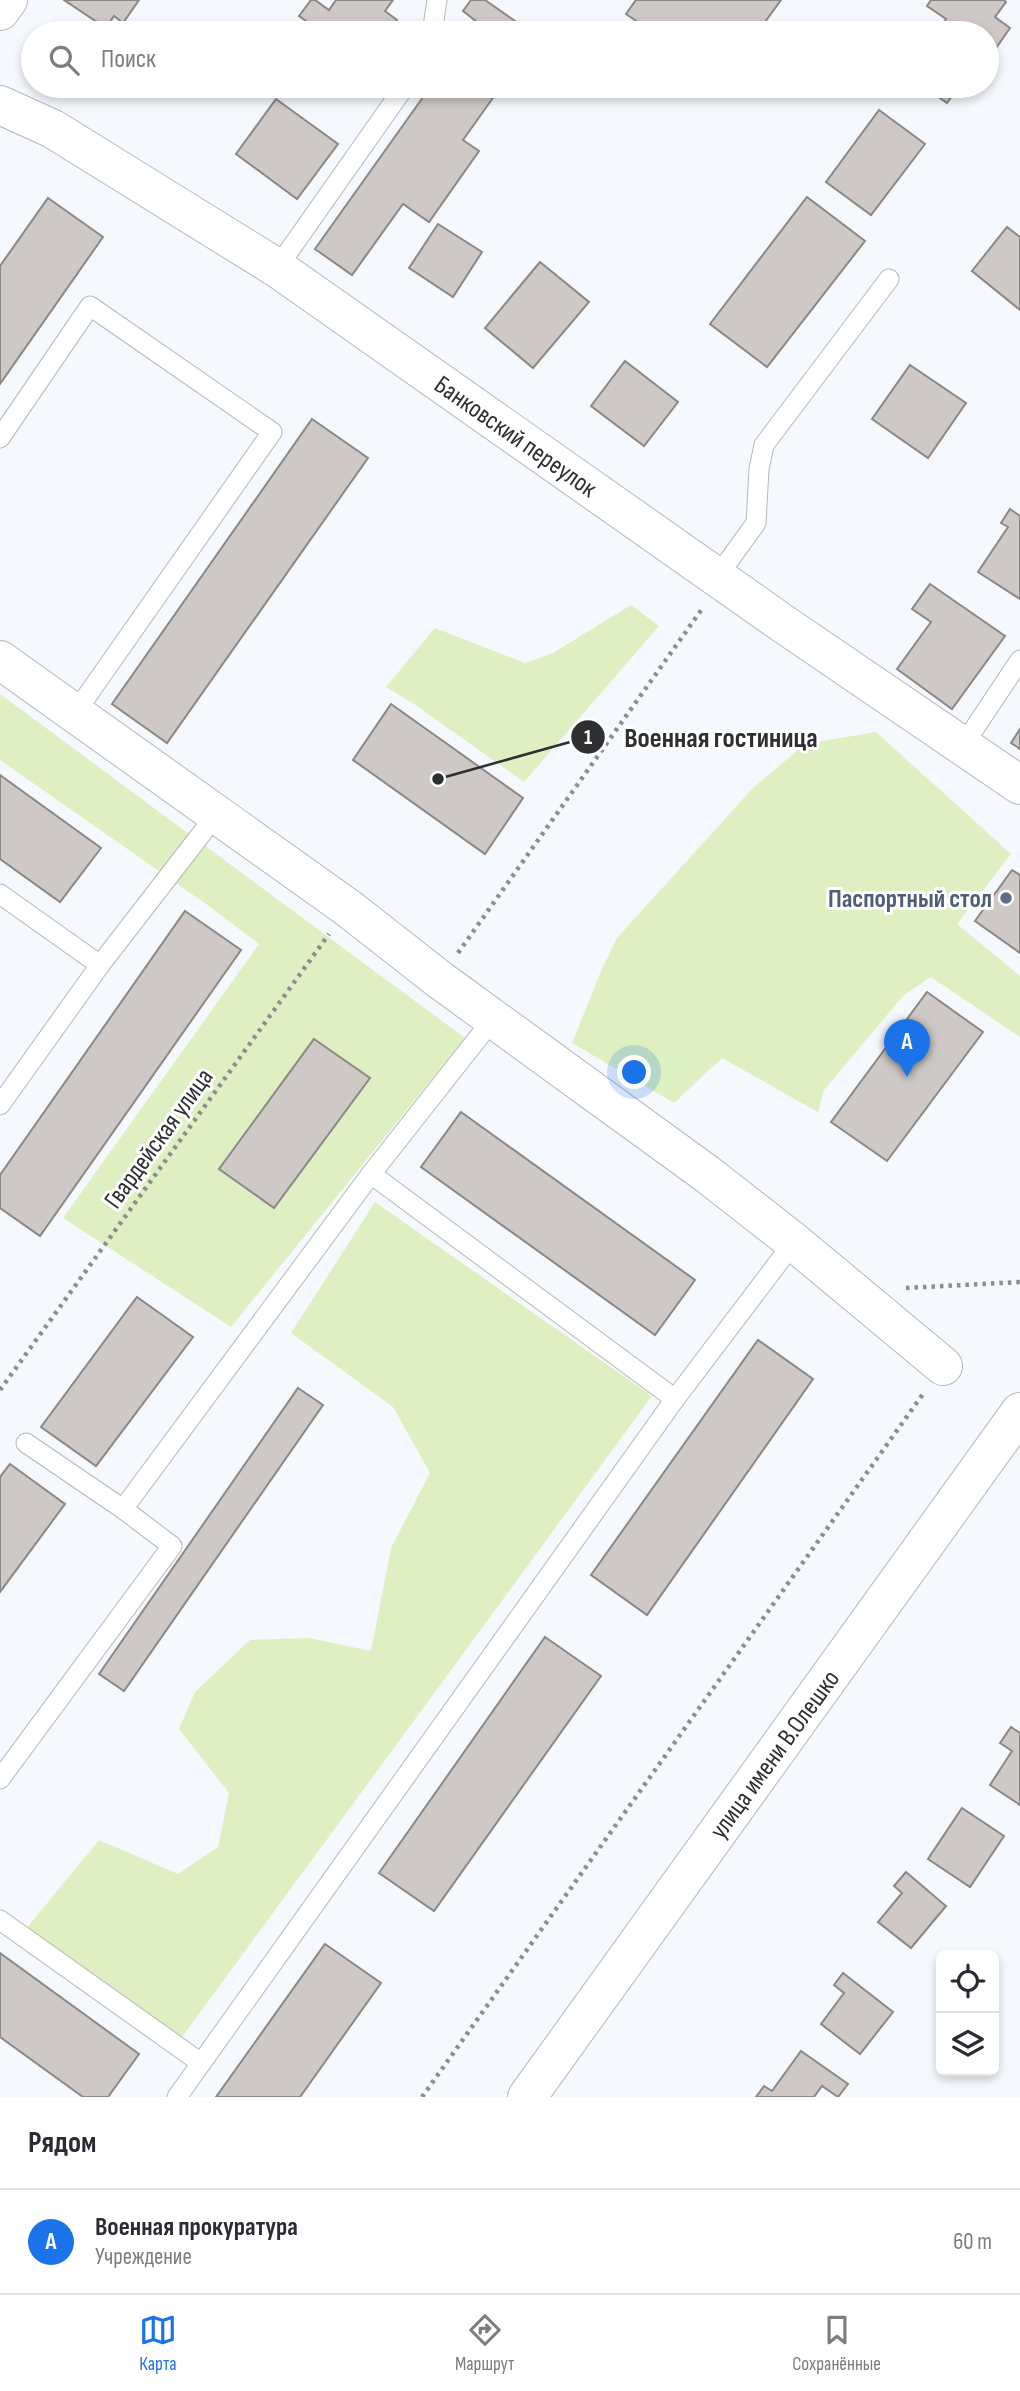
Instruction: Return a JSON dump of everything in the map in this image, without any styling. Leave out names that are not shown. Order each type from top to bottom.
[{"type":"street","points":[[0,11],[9,0]]},
{"type":"street","name":"Банковский переулок","points":[[0,105],[52,129],[276,268],[719,579],[1020,785]]},
{"type":"street","points":[[0,660],[348,908],[493,1019],[707,1174],[794,1242],[943,1366]]},
{"type":"street","name":"улица имени В.Олешко","points":[[527,2097],[1020,1412]]},
{"type":"lane","points":[[434,21],[437,0]]},
{"type":"lane","points":[[276,268],[396,98]]},
{"type":"lane","points":[[719,579],[756,523],[759,469],[764,445],[889,279]]},
{"type":"lane","points":[[0,438],[90,306],[272,432],[75,713]]},
{"type":"lane","points":[[962,747],[1020,660]]},
{"type":"lane","points":[[0,1105],[100,965],[216,815]]},
{"type":"lane","points":[[0,894],[100,965]]},
{"type":"lane","points":[[122,1509],[370,1174],[493,1019]]},
{"type":"lane","points":[[370,1174],[675,1399]]},
{"type":"lane","points":[[177,2097],[675,1399],[794,1242]]},
{"type":"lane","points":[[0,1779],[172,1546],[26,1443]]},
{"type":"lane","points":[[0,1920],[201,2063]]},
{"type":"path","points":[[440,979],[719,579]]},
{"type":"path","name":"Гвардейская улица","points":[[0,1390],[348,908]]},
{"type":"path","points":[[853,1291],[1020,1282]]},
{"type":"path","points":[[422,2097],[943,1366]]},
{"type":"green space","points":[[631,605],[659,626],[524,782],[386,687],[435,628],[525,663],[553,653]]},
{"type":"green space","points":[[0,694],[465,1038],[231,1327],[63,1218],[259,944],[0,760]]},
{"type":"green space","points":[[876,732],[1011,854],[957,924],[1020,976],[1020,1037],[931,977],[904,995],[824,1090],[818,1112],[722,1058],[674,1103],[572,1043],[617,938],[753,788],[805,744]]},
{"type":"green space","points":[[375,1202],[652,1396],[182,2037],[21,1935],[99,1840],[178,1874],[218,1847],[229,1793],[179,1729],[195,1692],[250,1640],[309,1638],[371,1651],[391,1548],[430,1473],[393,1407],[291,1333]]},
{"type":"building","points":[[64,0],[139,0],[124,21],[114,16],[111,21],[96,21]]},
{"type":"building","points":[[311,0],[329,10],[336,0],[393,0],[385,11],[397,20],[306,21],[299,16]]},
{"type":"building","points":[[471,0],[485,0],[515,21],[476,21],[463,11]]},
{"type":"building","points":[[636,0],[781,0],[766,21],[636,21],[626,14]]},
{"type":"building","points":[[931,0],[1004,0],[1006,2],[995,17],[1010,28],[999,44],[999,21],[945,21],[946,19],[927,6]]},
{"type":"building","points":[[422,98],[493,98],[463,140],[479,151],[429,222],[403,204],[352,275],[315,249]]},
{"type":"building","points":[[276,99],[338,144],[297,199],[236,154]]},
{"type":"building","points":[[879,110],[925,144],[871,215],[826,182]]},
{"type":"building","points":[[807,197],[865,241],[767,367],[710,324]]},
{"type":"building","points":[[48,198],[103,237],[0,384],[0,266]]},
{"type":"building","points":[[438,224],[482,252],[453,297],[409,268]]},
{"type":"building","points":[[1007,227],[1020,237],[1020,310],[972,271]]},
{"type":"building","points":[[540,262],[589,302],[533,368],[485,328]]},
{"type":"building","points":[[625,361],[678,402],[644,446],[591,406]]},
{"type":"building","points":[[910,365],[966,403],[928,458],[872,419]]},
{"type":"building","points":[[312,419],[368,458],[167,743],[112,704]]},
{"type":"building","points":[[1010,509],[1020,516],[1020,599],[978,572],[1008,527],[1001,523]]},
{"type":"building","points":[[930,584],[1005,636],[952,709],[897,669],[931,622],[912,609]]},
{"type":"building","points":[[391,704],[523,798],[485,854],[353,760]]},
{"type":"building","points":[[1020,729],[1020,749],[1011,743]]},
{"type":"building","points":[[0,775],[101,848],[60,902],[0,859]]},
{"type":"building","name":"Паспортный стол","points":[[1012,870],[1020,875],[1020,953],[975,921]]},
{"type":"building","points":[[185,911],[241,950],[40,1236],[0,1208],[0,1175]]},
{"type":"building","points":[[927,992],[983,1032],[887,1161],[831,1122]]},
{"type":"building","points":[[314,1039],[370,1078],[274,1208],[219,1169]]},
{"type":"building","points":[[461,1112],[695,1280],[655,1335],[421,1167]]},
{"type":"building","points":[[137,1297],[193,1337],[96,1466],[41,1427]]},
{"type":"building","points":[[758,1340],[813,1379],[647,1615],[591,1575]]},
{"type":"building","points":[[298,1388],[323,1405],[124,1691],[99,1674]]},
{"type":"building","points":[[10,1464],[65,1504],[0,1592],[0,1477]]},
{"type":"building","points":[[545,1637],[601,1676],[434,1911],[379,1873]]},
{"type":"building","points":[[1011,1727],[1020,1733],[1020,1805],[990,1785],[1012,1751],[1000,1743]]},
{"type":"building","points":[[962,1808],[1004,1836],[970,1887],[928,1859]]},
{"type":"building","points":[[906,1872],[946,1906],[911,1948],[878,1922],[902,1893],[894,1886]]},
{"type":"building","points":[[325,1944],[381,1983],[300,2097],[216,2097]]},
{"type":"building","points":[[0,1953],[139,2054],[108,2097],[83,2097],[0,2037]]},
{"type":"building","points":[[843,1973],[893,2012],[860,2054],[821,2024],[844,1993],[834,1985]]},
{"type":"building","points":[[801,2051],[848,2084],[838,2097],[822,2086],[814,2097],[756,2097],[764,2086],[772,2091]]},
{"type":"place","name":"Военная гостиница","points":[[438,779]]},
{"type":"place","name":"Паспортный стол","points":[[1006,898]]},
{"type":"place","name":"Военная прокуратура","points":[[907,1077]]}]
